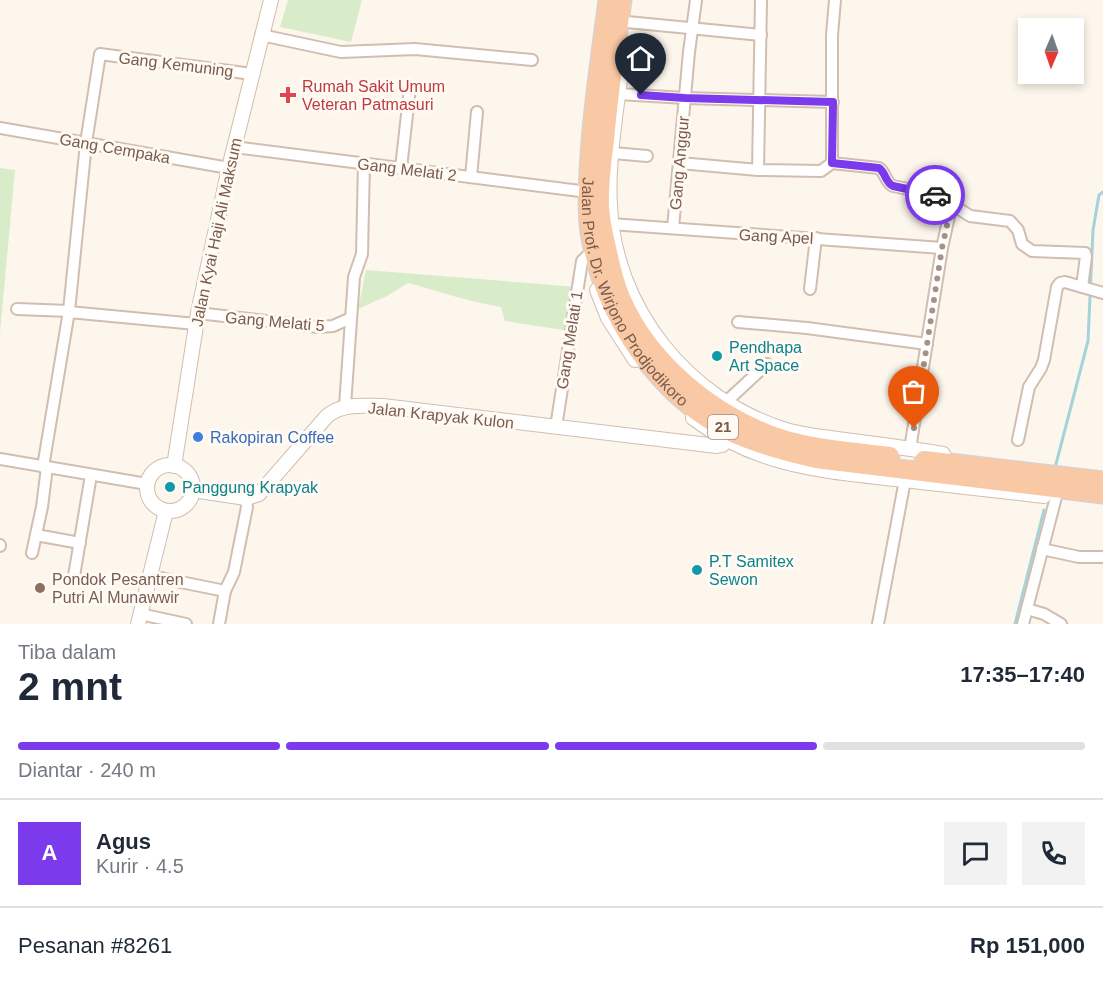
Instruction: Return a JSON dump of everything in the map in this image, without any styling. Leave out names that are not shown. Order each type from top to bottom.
[{"type":"highway","name":"Jalan Prof. Dr. Wirjono Prodjodikoro","points":[[608,0],[608,91],[588,189],[590,231],[600,271],[618,319],[651,367],[690,404],[716,423],[736,435],[787,453],[816,459],[1103,494]]},
{"type":"highway","name":"21","points":[[622,0],[608,91],[600,183],[600,210],[616,285],[623,302],[663,361],[689,387],[721,410],[744,424],[777,437],[823,447],[1103,481]]},
{"type":"street","name":"Jalan Kyai Haji Ali Maksum","points":[[174,466],[197,319],[229,168],[271,0]]},
{"type":"street","points":[[600,0],[580,191],[584,245],[597,292],[608,318],[641,368],[671,399],[726,441],[785,464],[822,471],[1103,502]]},
{"type":"street","points":[[630,0],[627,22],[608,91],[613,153],[609,183],[611,224],[618,258],[644,320],[672,358],[687,372],[726,402],[764,422],[820,437],[945,454],[968,464]]},
{"type":"street","name":"Gang Anggur","points":[[673,228],[696,0]]},
{"type":"street","points":[[758,170],[761,0]]},
{"type":"street","points":[[832,163],[832,36],[835,0]]},
{"type":"street","points":[[627,22],[761,35]]},
{"type":"street","points":[[261,34],[341,52],[415,49],[532,60]]},
{"type":"street","name":"Gang Kemuning","points":[[86,143],[100,54],[252,74]]},
{"type":"street","points":[[401,168],[411,88]]},
{"type":"street","points":[[608,91],[685,98],[833,102]]},
{"type":"street","points":[[471,177],[477,112]]},
{"type":"street","name":"Gang Cempaka","points":[[0,128],[229,168]]},
{"type":"street","points":[[32,553],[69,312],[86,143]]},
{"type":"street","name":"Gang Melati 2","points":[[234,147],[580,191]]},
{"type":"street","points":[[613,153],[647,156]]},
{"type":"street","points":[[346,401],[354,277],[362,254],[364,163]]},
{"type":"street","points":[[680,163],[758,170],[821,171],[832,163],[879,168],[884,172],[889,184],[893,186],[938,195],[970,216],[1012,223],[1018,230],[1022,244],[1032,251],[1085,253],[1085,288]]},
{"type":"street","points":[[910,448],[942,248],[955,207]]},
{"type":"street","name":"Gang Apel","points":[[611,224],[942,248]]},
{"type":"street","points":[[810,289],[816,238]]},
{"type":"street","name":"Gang Melati 1","points":[[555,427],[582,261],[587,256]]},
{"type":"street","points":[[1018,440],[1029,387],[1044,360],[1060,283],[1065,282],[1103,293]]},
{"type":"street","name":"Gang Melati 5","points":[[17,309],[318,327],[333,326],[351,318]]},
{"type":"street","points":[[738,322],[807,328],[927,344]]},
{"type":"street","points":[[726,402],[767,364]]},
{"type":"street","name":"Jalan Krapyak Kulon","points":[[246,498],[259,494],[327,416],[346,401],[717,446],[726,441]]},
{"type":"street","points":[[0,459],[147,484]]},
{"type":"street","points":[[174,466],[187,472],[192,481],[193,490],[190,501],[182,508],[166,511],[151,502],[147,484],[159,468],[174,466]]},
{"type":"street","points":[[74,576],[91,475]]},
{"type":"street","points":[[878,624],[905,480]]},
{"type":"street","points":[[193,490],[246,498],[247,507],[234,572],[231,583],[225,591],[219,624]]},
{"type":"street","points":[[1023,624],[1056,497]]},
{"type":"street","points":[[166,511],[139,619],[186,624]]},
{"type":"street","points":[[36,535],[80,543]]},
{"type":"street","points":[[1042,549],[1079,557],[1103,557]]},
{"type":"street","points":[[151,576],[225,591]]},
{"type":"street","points":[[1027,609],[1044,614],[1061,624]]},
{"type":"green space","points":[[288,0],[362,0],[351,42],[280,27]]},
{"type":"green space","points":[[0,168],[15,170],[0,333]]},
{"type":"green space","points":[[366,270],[577,287],[570,331],[505,321],[501,307],[408,283],[387,296],[358,309]]},
{"type":"waterway","points":[[1055,468],[1088,341],[1093,230],[1099,195],[1103,192]]},
{"type":"waterway","points":[[1015,624],[1044,510]]},
{"type":"way so far","points":[[914,428],[942,248],[952,203],[935,195]]},
{"type":"place","name":"Rumah Sakit Umum Veteran Patmasuri","points":[[288,95]]},
{"type":"place","name":"Pendhapa Art Space","points":[[717,356]]},
{"type":"place","name":"Rakopiran Coffee","points":[[198,437]]},
{"type":"place","name":"Panggung Krapyak","points":[[170,487]]},
{"type":"place","name":"P.T Samitex Sewon","points":[[697,570]]},
{"type":"place","name":"Pondok Pesantren Putri Al Munawwir","points":[[40,588]]},
{"type":"route","points":[[641,95],[833,102],[832,163],[879,168],[884,172],[887,182],[897,188],[935,195]]}]
